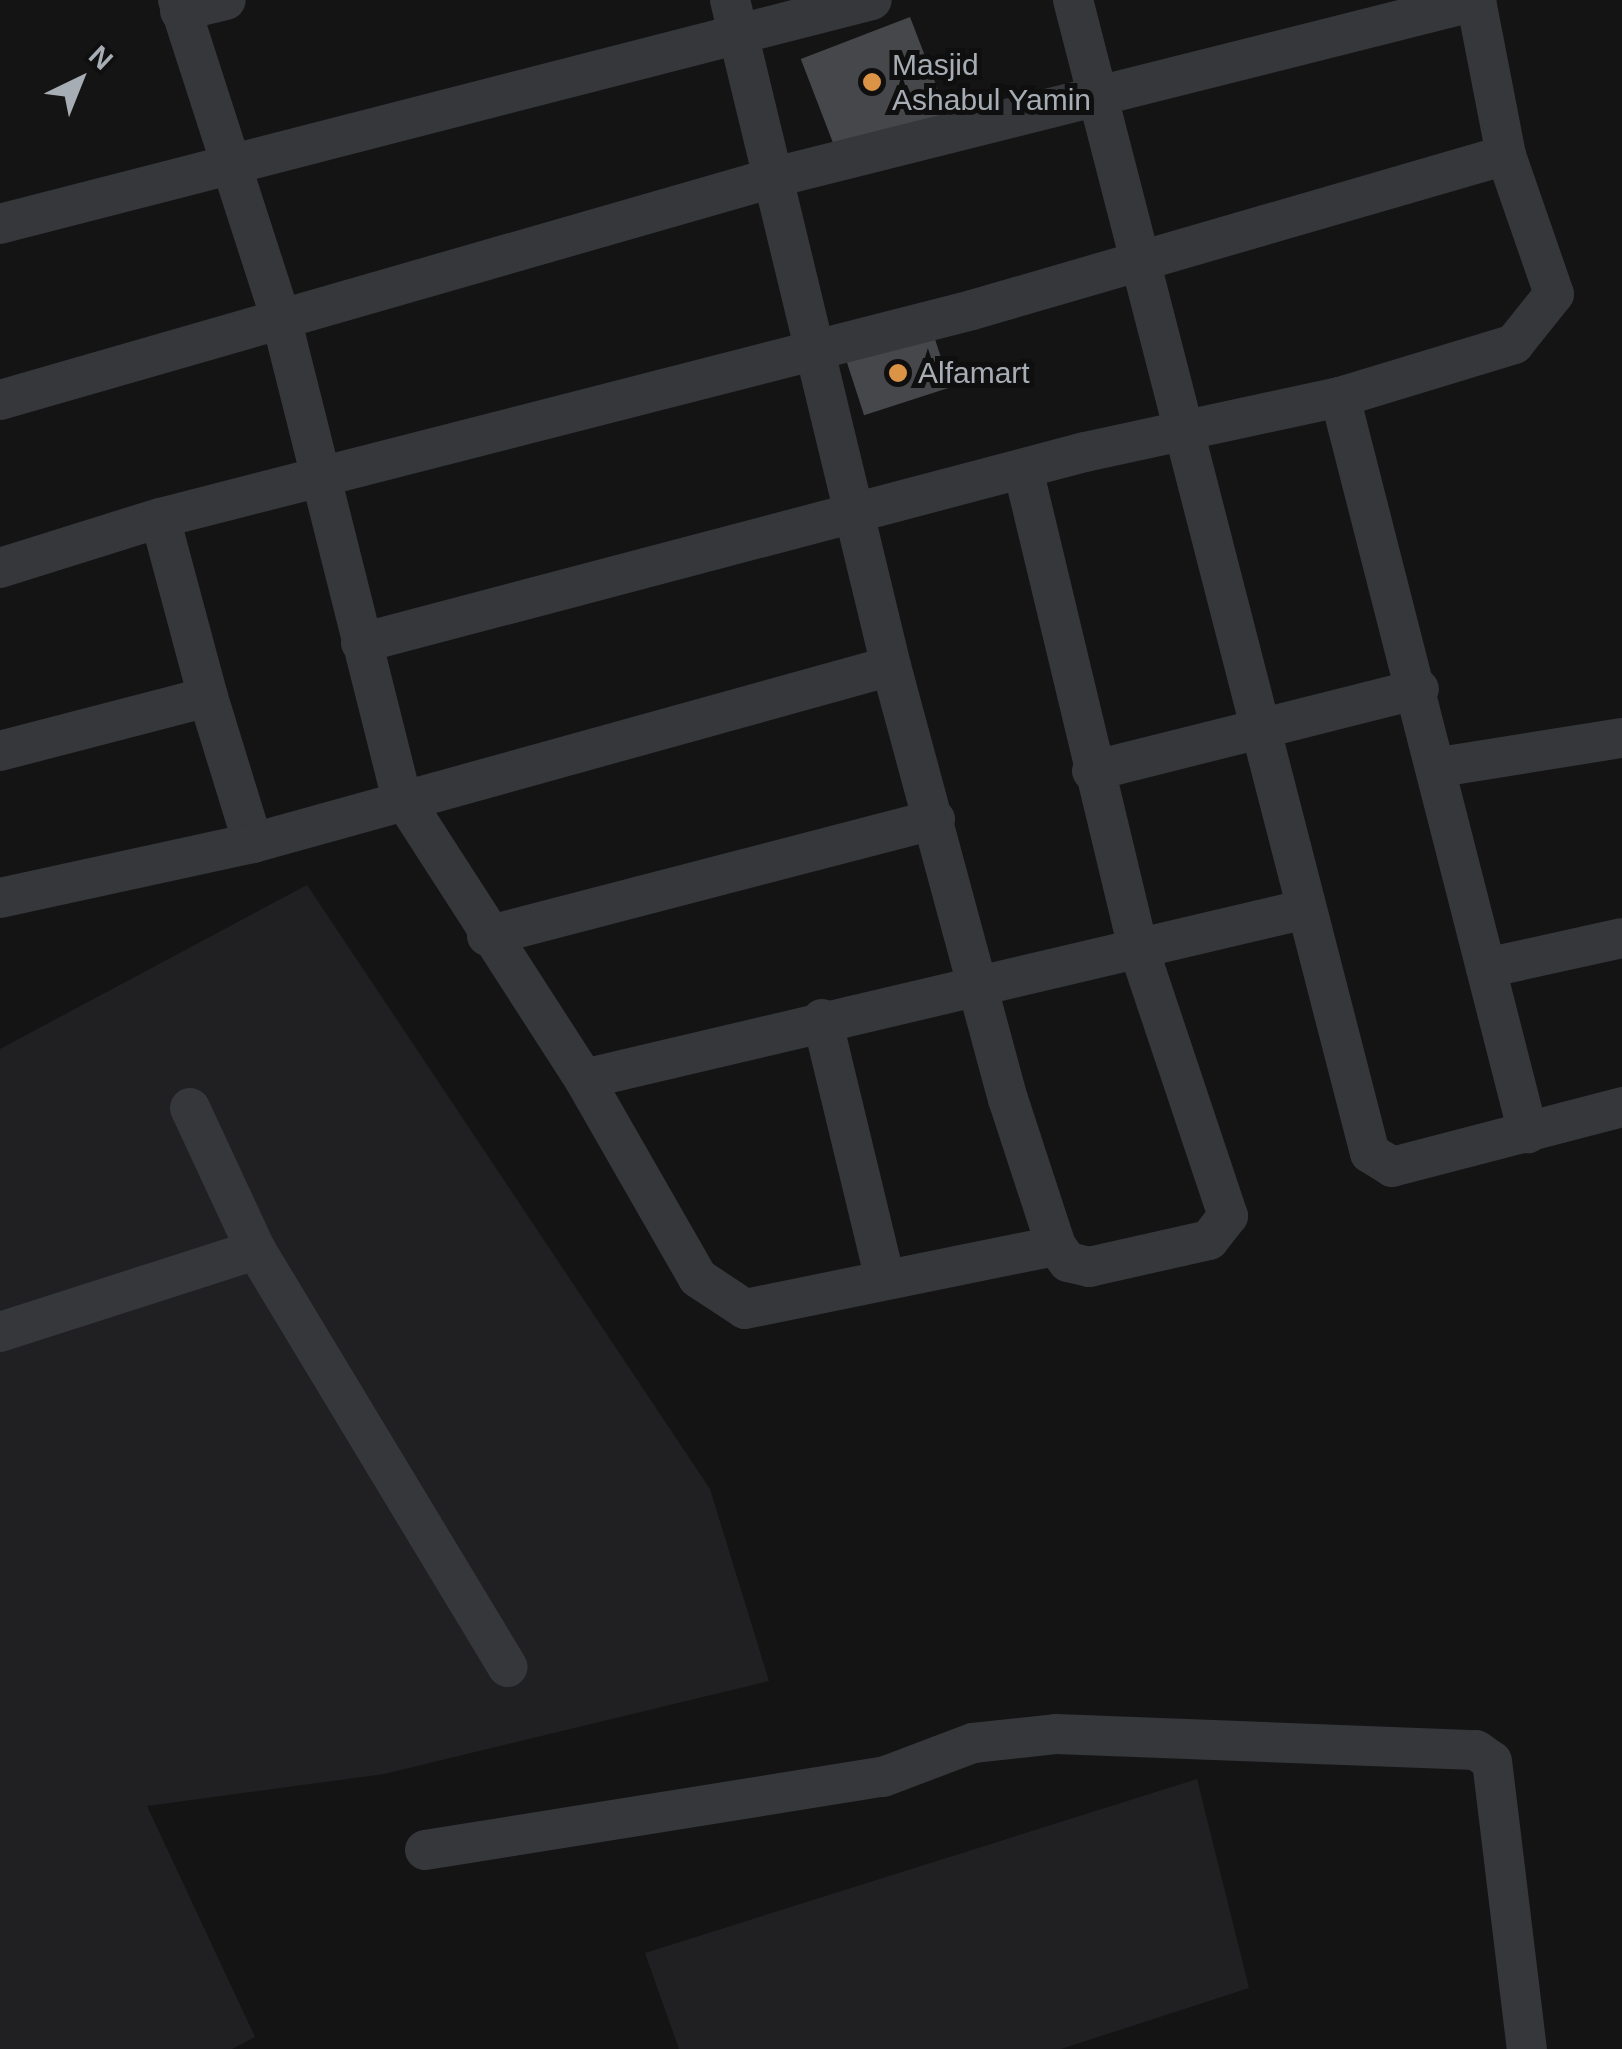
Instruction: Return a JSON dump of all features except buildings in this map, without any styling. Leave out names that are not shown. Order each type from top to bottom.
[{"type":"street","points":[[226,0],[179,6],[236,167],[281,318],[314,479],[401,795],[487,936],[584,1079],[698,1278],[728,1305],[814,1299],[886,1280],[1056,1246]]},
{"type":"street","points":[[0,224],[236,167],[736,18],[872,0]]},
{"type":"street","points":[[1073,0],[1101,99],[1134,258],[1177,430],[1265,734],[1306,908],[1378,1163],[1528,1133],[1622,1106]]},
{"type":"street","points":[[0,400],[779,176],[1101,99],[1476,0],[1506,155],[1554,294],[1548,310],[1514,344],[1340,397],[1177,430],[853,510],[360,643]]},
{"type":"street","points":[[736,18],[779,176],[814,345],[891,666],[1056,1246],[1068,1262],[1089,1267],[1209,1240],[1228,1216],[1137,944],[1092,771],[1023,470]]},
{"type":"street","points":[[0,568],[160,518],[814,345],[972,310],[1134,258],[1506,155]]},
{"type":"street","points":[[1340,397],[1440,767],[1528,1133]]},
{"type":"street","points":[[160,518],[208,697],[253,842]]},
{"type":"street","points":[[0,898],[253,842],[401,795],[891,666]]},
{"type":"street","points":[[1092,771],[1265,734],[1419,689]]},
{"type":"street","points":[[0,751],[208,697]]},
{"type":"street","points":[[1440,767],[1622,738]]},
{"type":"street","points":[[487,936],[935,819]]},
{"type":"street","points":[[584,1079],[1137,944],[1306,908]]},
{"type":"street","points":[[1486,968],[1622,938]]},
{"type":"street","points":[[822,1019],[886,1280]]},
{"type":"street","points":[[190,1108],[256,1250],[508,1667]]},
{"type":"street","points":[[0,1332],[256,1250]]},
{"type":"street","points":[[424,1850],[882,1777],[973,1743],[1056,1734],[1476,1750],[1492,1762],[1526,2049]]},
{"type":"shaded area","points":[[307,885],[710,1489],[769,1681],[384,1774],[147,1806],[255,2037],[232,2049],[0,2049],[0,1049]]},
{"type":"shaded area","points":[[1197,1779],[1249,1988],[1061,2049],[679,2049],[645,1953]]},
{"type":"place","name":"Masjid Ashabul Yamin","points":[[872,82]]},
{"type":"place","name":"Alfamart","points":[[898,373]]}]
